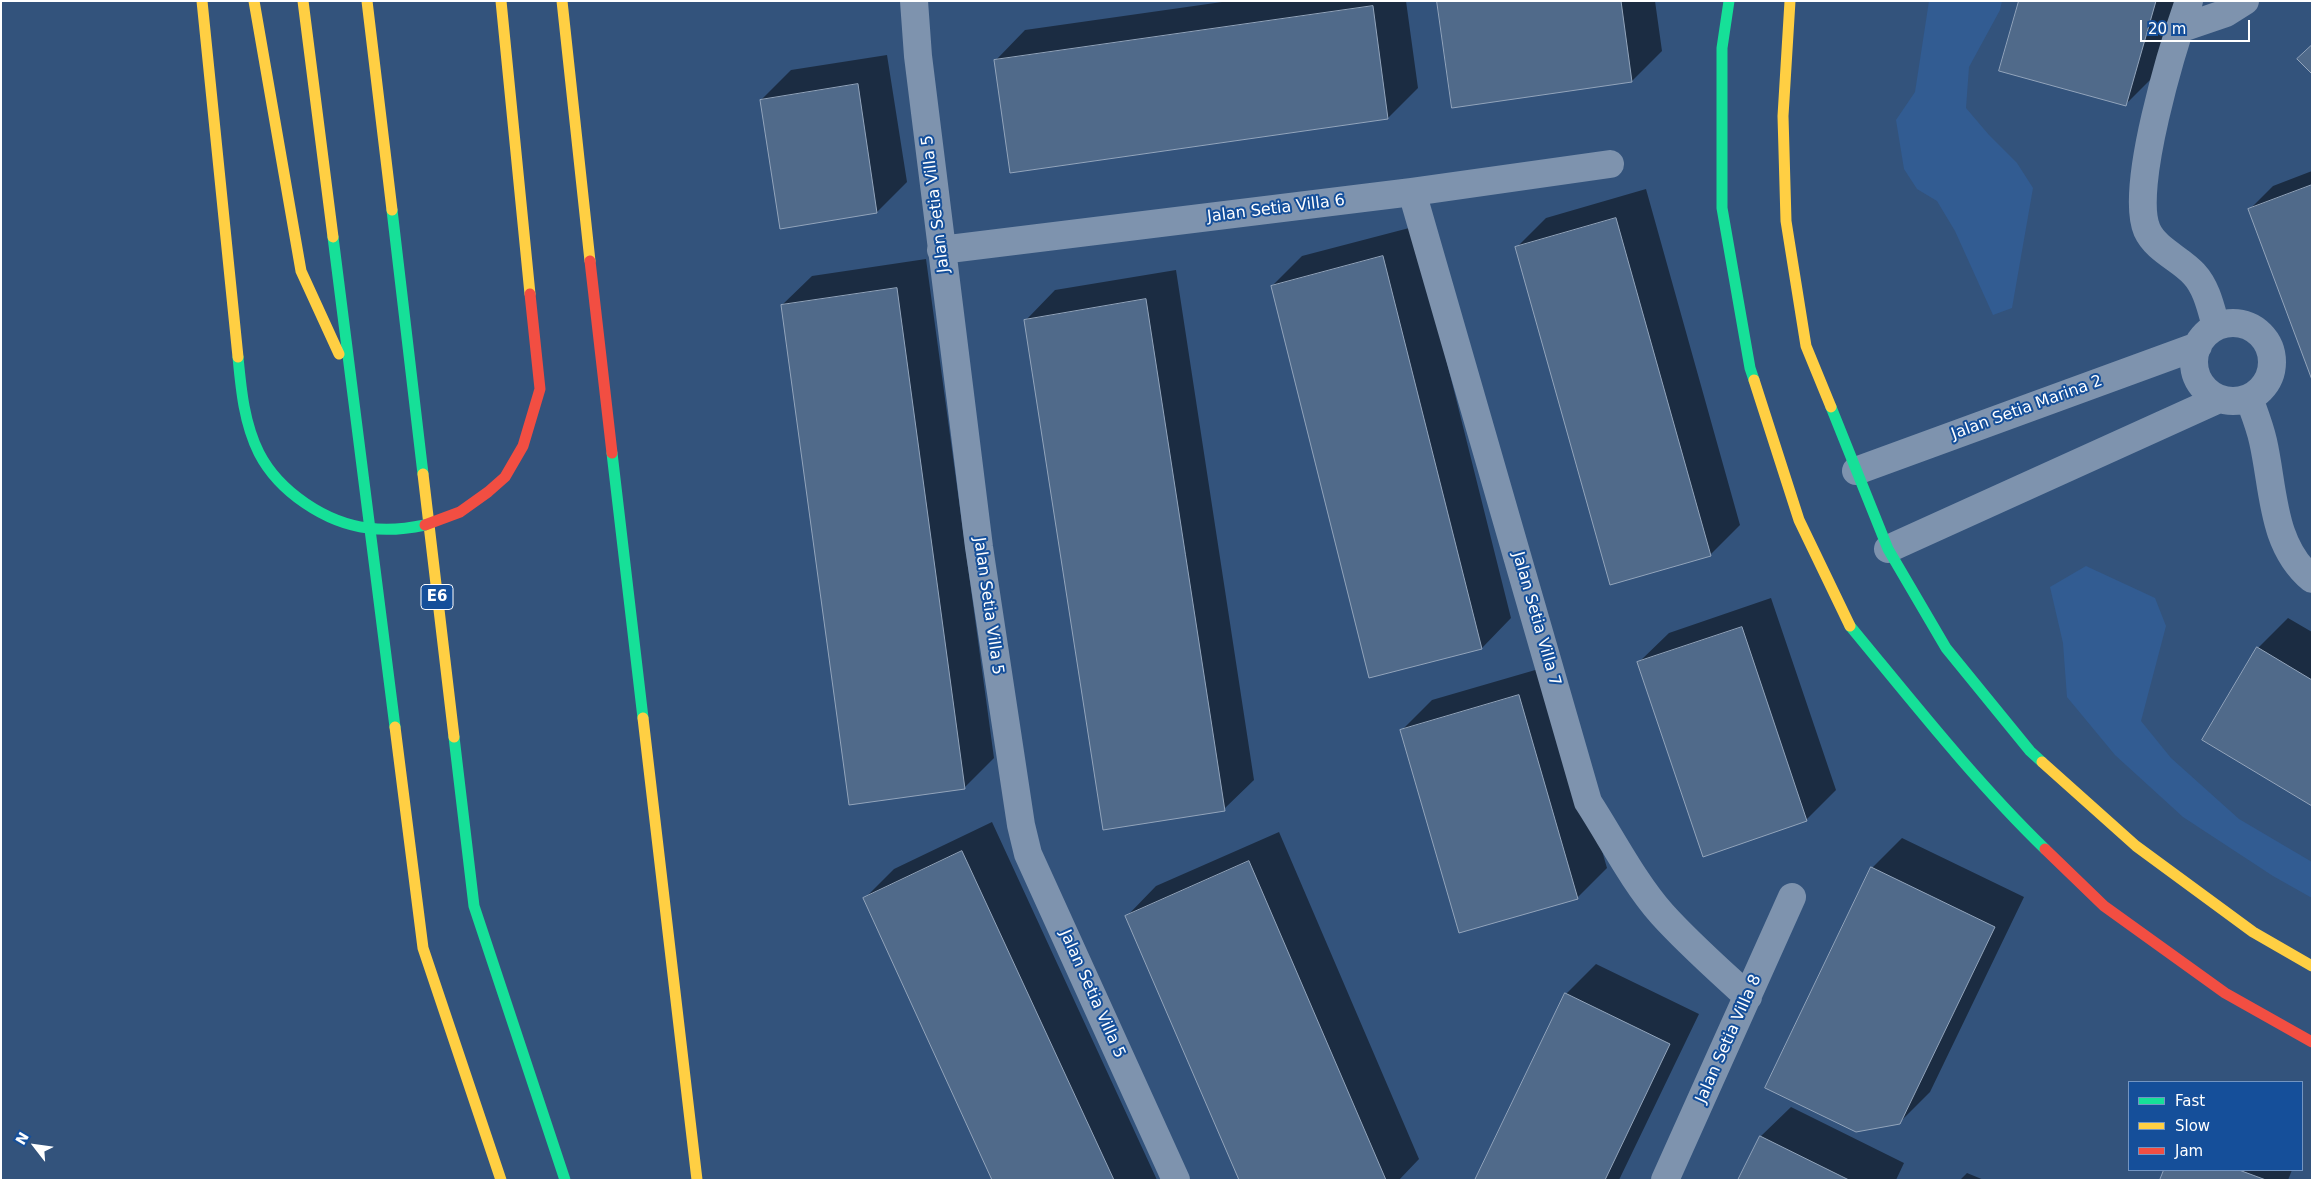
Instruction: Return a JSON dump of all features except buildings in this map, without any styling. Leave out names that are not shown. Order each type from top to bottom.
[{"type":"main road","points":[[202,1],[242,401],[261,457],[286,489],[313,510],[348,525],[391,531],[435,524],[471,507],[505,477],[528,440],[540,389],[501,1]]},
{"type":"main road","points":[[254,1],[301,271],[351,378]]},
{"type":"main road","points":[[303,1],[423,948],[501,1180]]},
{"type":"main road","name":"E6","points":[[366,1],[474,906],[565,1180]]},
{"type":"main road","points":[[562,1],[574,128],[697,1180]]},
{"type":"main road","points":[[1729,1],[1722,48],[1722,208],[1750,368],[1799,520],[1848,623],[1926,719],[2009,814],[2104,906],[2225,993],[2312,1042]]},
{"type":"main road","points":[[1790,1],[1783,116],[1786,221],[1806,346],[1888,549],[1946,648],[2030,751],[2136,846],[2254,932],[2312,966]]},
{"type":"street","name":"Jalan Setia Villa 5","points":[[914,1],[918,56],[941,250],[979,547],[1021,825],[1028,854],[1176,1180]]},
{"type":"street","points":[[2189,1],[2179,29],[2153,127],[2142,212],[2148,232],[2164,250],[2194,274],[2207,295],[2207,336]]},
{"type":"street","points":[[2179,29],[2226,13],[2245,1]]},
{"type":"street","name":"Jalan Setia Villa 6","points":[[941,250],[1412,192],[1610,164]]},
{"type":"street","name":"Jalan Setia Villa 7","points":[[1412,192],[1588,802],[1641,886],[1661,913],[1748,997]]},
{"type":"street","points":[[2234,323],[2250,327],[2264,338],[2271,354],[2271,371],[2263,387],[2249,398],[2232,402],[2219,398],[2201,386],[2194,370],[2195,353],[2207,336],[2234,323]]},
{"type":"street","name":"Jalan Setia Marina 2","points":[[1856,471],[2207,336]]},
{"type":"street","points":[[1888,549],[2219,398]]},
{"type":"street","points":[[2249,398],[2263,441],[2273,507],[2282,535],[2300,569],[2312,579]]},
{"type":"street","name":"Jalan Setia Villa 8","points":[[1665,1180],[1792,897]]},
{"type":"water","points":[[1929,1],[2002,1],[2000,10],[1969,67],[1966,108],[2017,163],[2033,188],[2012,308],[1993,315],[1955,231],[1937,201],[1917,189],[1904,169],[1896,120],[1915,92]]},
{"type":"water","points":[[2086,566],[2155,598],[2166,626],[2141,721],[2171,758],[2239,819],[2312,862],[2312,898],[2273,876],[2183,817],[2115,755],[2067,697],[2063,643],[2050,587]]},
{"type":"traffic: fast","points":[[1729,1],[1722,48],[1722,208],[1750,368],[1754,380]]},
{"type":"traffic: fast","points":[[392,210],[423,474]]},
{"type":"traffic: fast","points":[[333,237],[395,727]]},
{"type":"traffic: fast","points":[[238,357],[244,406],[254,442],[268,467],[291,493],[320,512],[352,525],[375,529],[425,525]]},
{"type":"traffic: fast","points":[[1831,407],[1888,549],[1946,648],[2030,751],[2042,762]]},
{"type":"traffic: fast","points":[[612,453],[643,718]]},
{"type":"traffic: fast","points":[[1850,626],[1993,796],[2045,849]]},
{"type":"traffic: fast","points":[[454,737],[474,906],[565,1180]]},
{"type":"traffic: slow","points":[[202,1],[238,357]]},
{"type":"traffic: slow","points":[[254,1],[301,271],[339,354]]},
{"type":"traffic: slow","points":[[303,1],[333,237]]},
{"type":"traffic: slow","points":[[367,1],[392,210]]},
{"type":"traffic: slow","points":[[501,1],[530,294]]},
{"type":"traffic: slow","points":[[562,1],[590,261]]},
{"type":"traffic: slow","points":[[1790,1],[1783,116],[1786,221],[1806,346],[1831,407]]},
{"type":"traffic: slow","points":[[1754,380],[1799,520],[1850,626]]},
{"type":"traffic: slow","points":[[423,474],[454,737]]},
{"type":"traffic: slow","points":[[643,718],[697,1180]]},
{"type":"traffic: slow","points":[[395,727],[423,948],[501,1180]]},
{"type":"traffic: slow","points":[[2042,762],[2136,846],[2253,932],[2312,966]]},
{"type":"traffic: jam","points":[[590,261],[612,453]]},
{"type":"traffic: jam","points":[[425,525],[460,512],[488,492],[505,477],[523,446],[540,389],[530,294]]},
{"type":"traffic: jam","points":[[2045,849],[2104,906],[2225,993],[2312,1042]]}]
